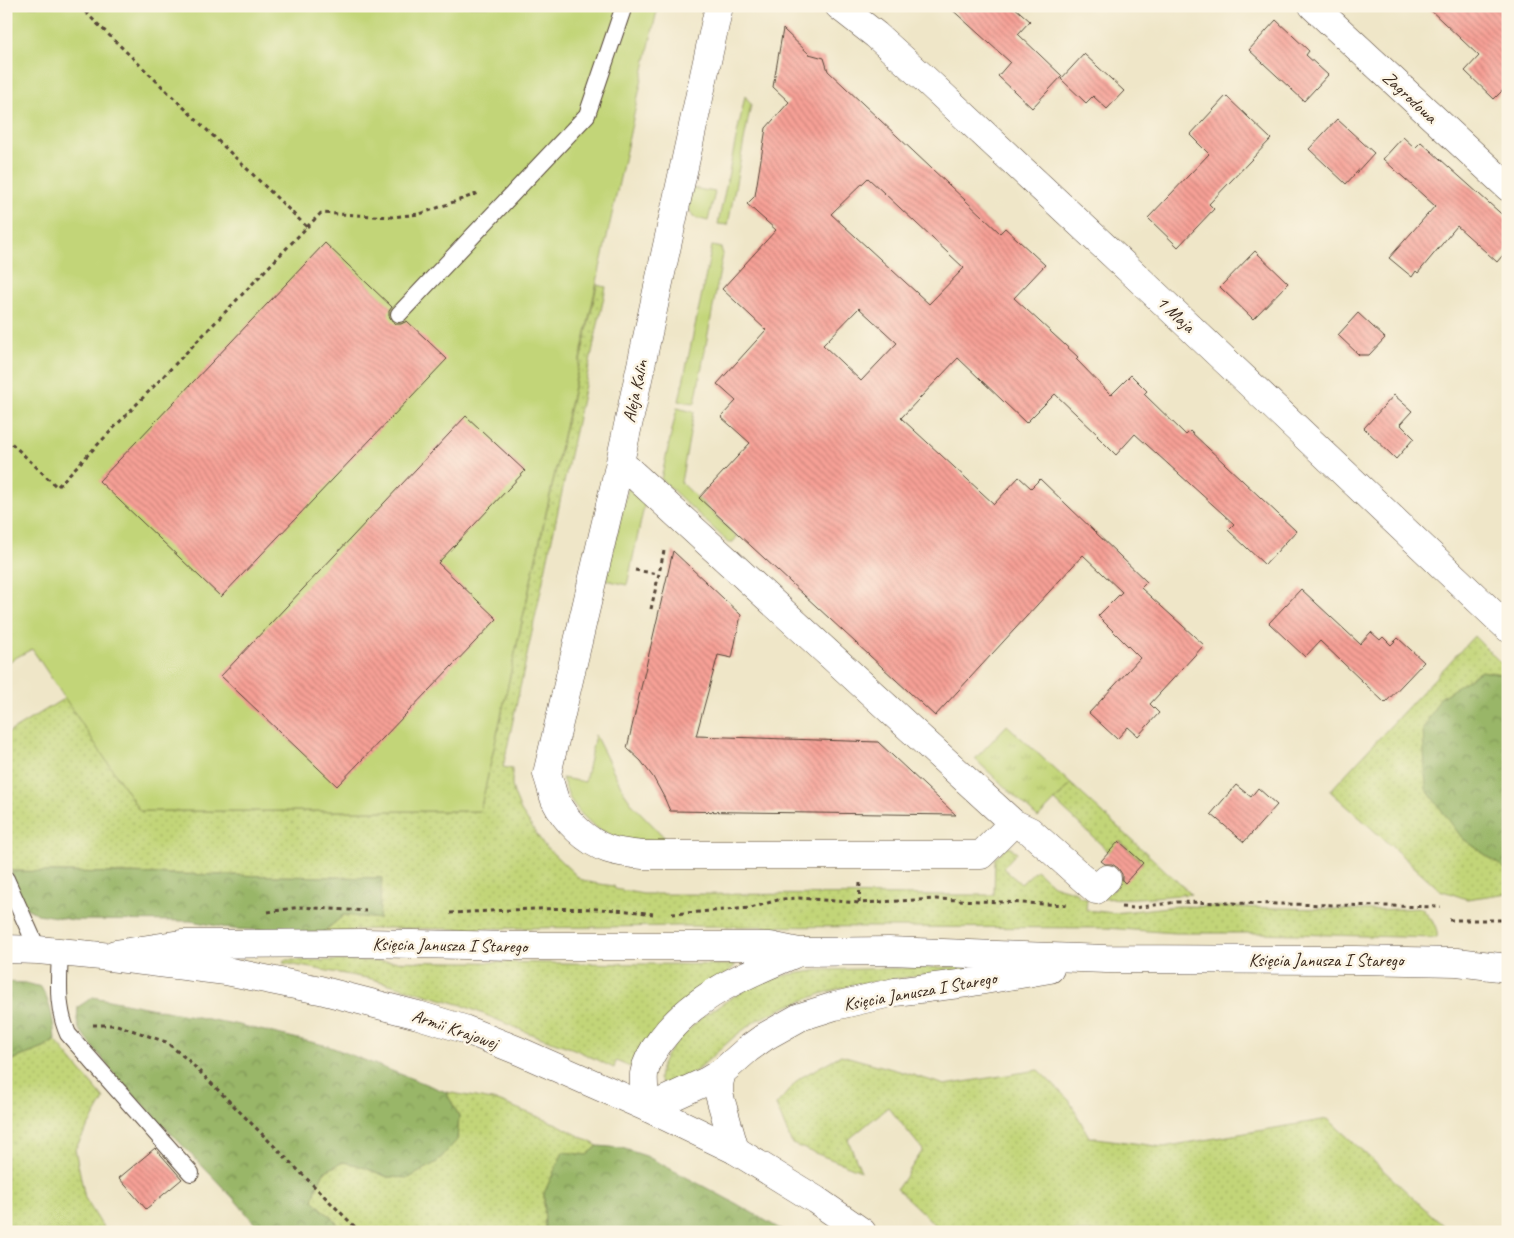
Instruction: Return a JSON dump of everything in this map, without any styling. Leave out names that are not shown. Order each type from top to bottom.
[{"type":"street","name":"Aleja Kalin","points":[[719,6],[620,462],[547,774],[555,799],[563,814],[575,827],[594,844],[622,853],[643,855],[860,855]]},
{"type":"street","name":"1 Maja","points":[[839,6],[925,79],[1508,628]]},
{"type":"street","name":"Zagrodowa","points":[[1313,6],[1508,187]]},
{"type":"street","points":[[620,462],[1013,823],[1030,831],[1096,890],[1107,878]]},
{"type":"street","points":[[860,855],[981,855],[1013,823]]},
{"type":"street","name":"Księcia Janusza I Starego","points":[[101,956],[181,944],[364,943],[514,946],[770,946],[799,952],[889,951],[1106,959],[1457,962],[1508,968]]},
{"type":"street","name":"Armii Krajowej","points":[[6,949],[101,956],[235,973],[320,990],[464,1029],[648,1108],[735,1150],[816,1200],[862,1232]]},
{"type":"street","name":"Księcia Janusza I Starego","points":[[799,952],[746,975],[712,993],[674,1023],[655,1048],[646,1066],[644,1086],[648,1108],[666,1101],[722,1072],[766,1036],[800,1017],[835,1006],[895,992],[967,983],[1106,959]]},
{"type":"street","name":"Księcia Janusza I Starego","points":[[1457,962],[1508,952]]},
{"type":"street","points":[[722,1072],[719,1094],[735,1150]]},
{"type":"lane","points":[[399,314],[587,115],[624,6]]},
{"type":"lane","points":[[6,879],[49,951],[64,1024],[68,1034],[191,1173]]},
{"type":"path","points":[[79,6],[307,226]]},
{"type":"path","points":[[6,438],[57,487],[321,213],[392,217],[420,214]]},
{"type":"path","points":[[651,609],[664,551]]},
{"type":"path","points":[[635,570],[658,574]]},
{"type":"path","points":[[860,855],[859,904],[936,899],[1073,905]]},
{"type":"path","points":[[1117,907],[1134,908],[1178,902],[1441,907]]},
{"type":"path","points":[[1449,920],[1508,920]]},
{"type":"path","points":[[64,1024],[117,1025],[166,1042],[188,1060],[360,1232]]},
{"type":"green space","points":[[6,6],[658,6],[480,811],[140,811],[32,649],[6,663]]},
{"type":"green space","points":[[745,96],[751,104],[728,225],[718,224]]},
{"type":"green space","points":[[692,188],[715,192],[708,221],[693,217],[688,207]]},
{"type":"green space","points":[[712,246],[721,248],[723,254],[695,403],[679,401]]},
{"type":"green space","points":[[597,285],[606,287],[503,767],[512,769],[512,786],[521,811],[544,845],[580,879],[614,886],[615,889],[643,894],[994,895],[995,858],[1006,847],[1017,852],[1003,868],[1021,884],[1036,870],[1053,885],[1076,892],[1080,897],[1087,898],[1086,910],[1114,913],[1177,906],[1374,910],[1422,908],[1435,926],[1437,938],[1258,933],[1176,933],[1106,928],[677,926],[387,928],[322,933],[344,915],[382,878],[11,871],[6,861],[6,734],[65,698],[140,811],[480,811]]},
{"type":"green space","points":[[677,408],[694,412],[681,482],[737,537],[733,542],[728,542],[661,479]]},
{"type":"green space","points":[[628,488],[645,502],[627,585],[606,580]]},
{"type":"green space","points":[[1474,636],[1508,670],[1508,675],[1481,671],[1462,838],[1508,871],[1508,893],[1467,899],[1440,890],[1330,791]]},
{"type":"green space","points":[[1481,671],[1508,675],[1508,871],[1462,838],[1426,789],[1423,729],[1440,698]]},
{"type":"green space","points":[[1007,725],[1071,784],[1038,818],[975,759]]},
{"type":"green space","points":[[595,735],[624,792],[633,805],[668,841],[621,840],[595,827],[581,814],[570,799],[562,778],[585,782]]},
{"type":"green space","points":[[1071,784],[1191,894],[1087,898],[1120,878],[1124,882],[1143,863],[1120,841],[1109,852],[1055,801]]},
{"type":"green space","points":[[11,871],[382,878],[379,919],[344,915],[322,933],[233,929],[191,921],[74,920],[38,914],[26,908]]},
{"type":"green space","points":[[284,960],[736,965],[637,1054],[630,1067],[616,1061],[614,1068],[574,1049],[531,1034],[462,1005],[372,979],[283,963]]},
{"type":"green space","points":[[993,966],[857,984],[821,994],[757,1020],[735,1036],[696,1071],[669,1084],[662,1083],[659,1079],[661,1067],[666,1056],[675,1044],[703,1016],[749,987],[786,975],[821,970]]},
{"type":"green space","points":[[6,982],[26,983],[41,987],[48,1001],[54,1025],[55,1040],[44,1048],[6,1062]]},
{"type":"green space","points":[[93,997],[239,1025],[328,1046],[446,1092],[459,1116],[457,1140],[437,1162],[409,1178],[388,1177],[357,1165],[343,1162],[324,1172],[313,1200],[346,1232],[262,1232],[235,1200],[114,1074],[79,1029],[77,1020],[78,1007]]},
{"type":"green space","points":[[55,1040],[104,1099],[75,1149],[85,1198],[106,1232],[6,1232],[6,1062],[44,1048]]},
{"type":"green space","points":[[841,1055],[945,1085],[1038,1070],[1069,1100],[1089,1137],[1163,1147],[1328,1119],[1450,1232],[987,1232],[982,1228],[977,1232],[943,1232],[897,1189],[923,1150],[888,1107],[848,1140],[861,1171],[792,1144],[776,1105],[800,1078]]},
{"type":"green space","points":[[446,1092],[498,1101],[557,1124],[598,1146],[544,1193],[545,1232],[346,1232],[313,1200],[324,1172],[343,1162],[357,1165],[388,1177],[437,1162],[457,1139],[459,1116]]},
{"type":"green space","points":[[598,1146],[622,1148],[646,1156],[737,1204],[785,1232],[545,1232],[544,1193],[563,1152],[587,1155]]},
{"type":"building","points":[[948,6],[1013,6],[1030,21],[1018,34],[1062,76],[1032,108],[998,76],[1010,62]]},
{"type":"building","points":[[1426,6],[1508,6],[1508,85],[1494,99],[1465,71],[1479,56]]},
{"type":"building","points":[[1276,20],[1309,51],[1306,55],[1328,75],[1304,101],[1249,50]]},
{"type":"building","points":[[783,29],[809,54],[824,58],[828,71],[1000,233],[1005,228],[1045,265],[1014,298],[1078,357],[1076,359],[1111,395],[1131,375],[1147,391],[1144,394],[1186,435],[1190,431],[1296,531],[1265,565],[1228,530],[1234,524],[1135,434],[1116,455],[1055,394],[1026,423],[958,358],[901,418],[994,504],[1019,477],[1031,488],[1040,479],[1147,582],[1141,588],[1204,645],[1150,704],[1159,713],[1138,736],[1128,727],[1117,739],[1089,713],[1140,658],[1098,616],[1122,592],[1083,555],[935,716],[699,498],[750,443],[721,417],[736,401],[717,384],[766,330],[722,289],[776,230],[747,204],[755,196],[766,128],[789,102],[773,87]],"holes":[[[868,178],[964,268],[929,304],[831,214]],[[859,308],[897,343],[861,381],[823,345]]]},
{"type":"building","points":[[1084,54],[1124,91],[1107,109],[1093,96],[1086,103],[1061,79]]},
{"type":"building","points":[[1226,96],[1271,139],[1209,204],[1214,209],[1178,247],[1148,218],[1209,154],[1190,135]]},
{"type":"building","points":[[1337,119],[1374,153],[1346,184],[1309,149]]},
{"type":"building","points":[[1403,137],[1415,148],[1421,142],[1508,220],[1508,249],[1497,262],[1457,226],[1418,273],[1416,271],[1412,277],[1389,258],[1435,206],[1383,159]]},
{"type":"building","points":[[325,243],[392,307],[389,311],[389,316],[393,322],[401,324],[407,321],[447,359],[221,597],[99,481]]},
{"type":"building","points":[[1255,251],[1288,283],[1253,319],[1220,287]]},
{"type":"building","points":[[1358,313],[1385,338],[1369,355],[1359,355],[1338,335]]},
{"type":"building","points":[[1394,395],[1412,411],[1400,424],[1414,438],[1396,459],[1364,428]]},
{"type":"building","points":[[466,416],[525,471],[438,563],[497,619],[337,786],[221,676]]},
{"type":"building","points":[[673,551],[741,615],[732,658],[718,655],[696,736],[878,742],[956,815],[670,811],[653,777],[641,761],[627,748]]},
{"type":"building","points":[[1301,589],[1360,644],[1371,632],[1380,640],[1383,637],[1391,645],[1398,638],[1424,662],[1385,703],[1320,641],[1305,657],[1269,623]]},
{"type":"building","points":[[1236,785],[1251,797],[1258,788],[1277,805],[1244,842],[1211,814]]},
{"type":"building","points":[[1119,841],[1143,863],[1125,883],[1118,868],[1101,861]]},
{"type":"building","points":[[155,1148],[182,1179],[146,1209],[119,1178]]}]
